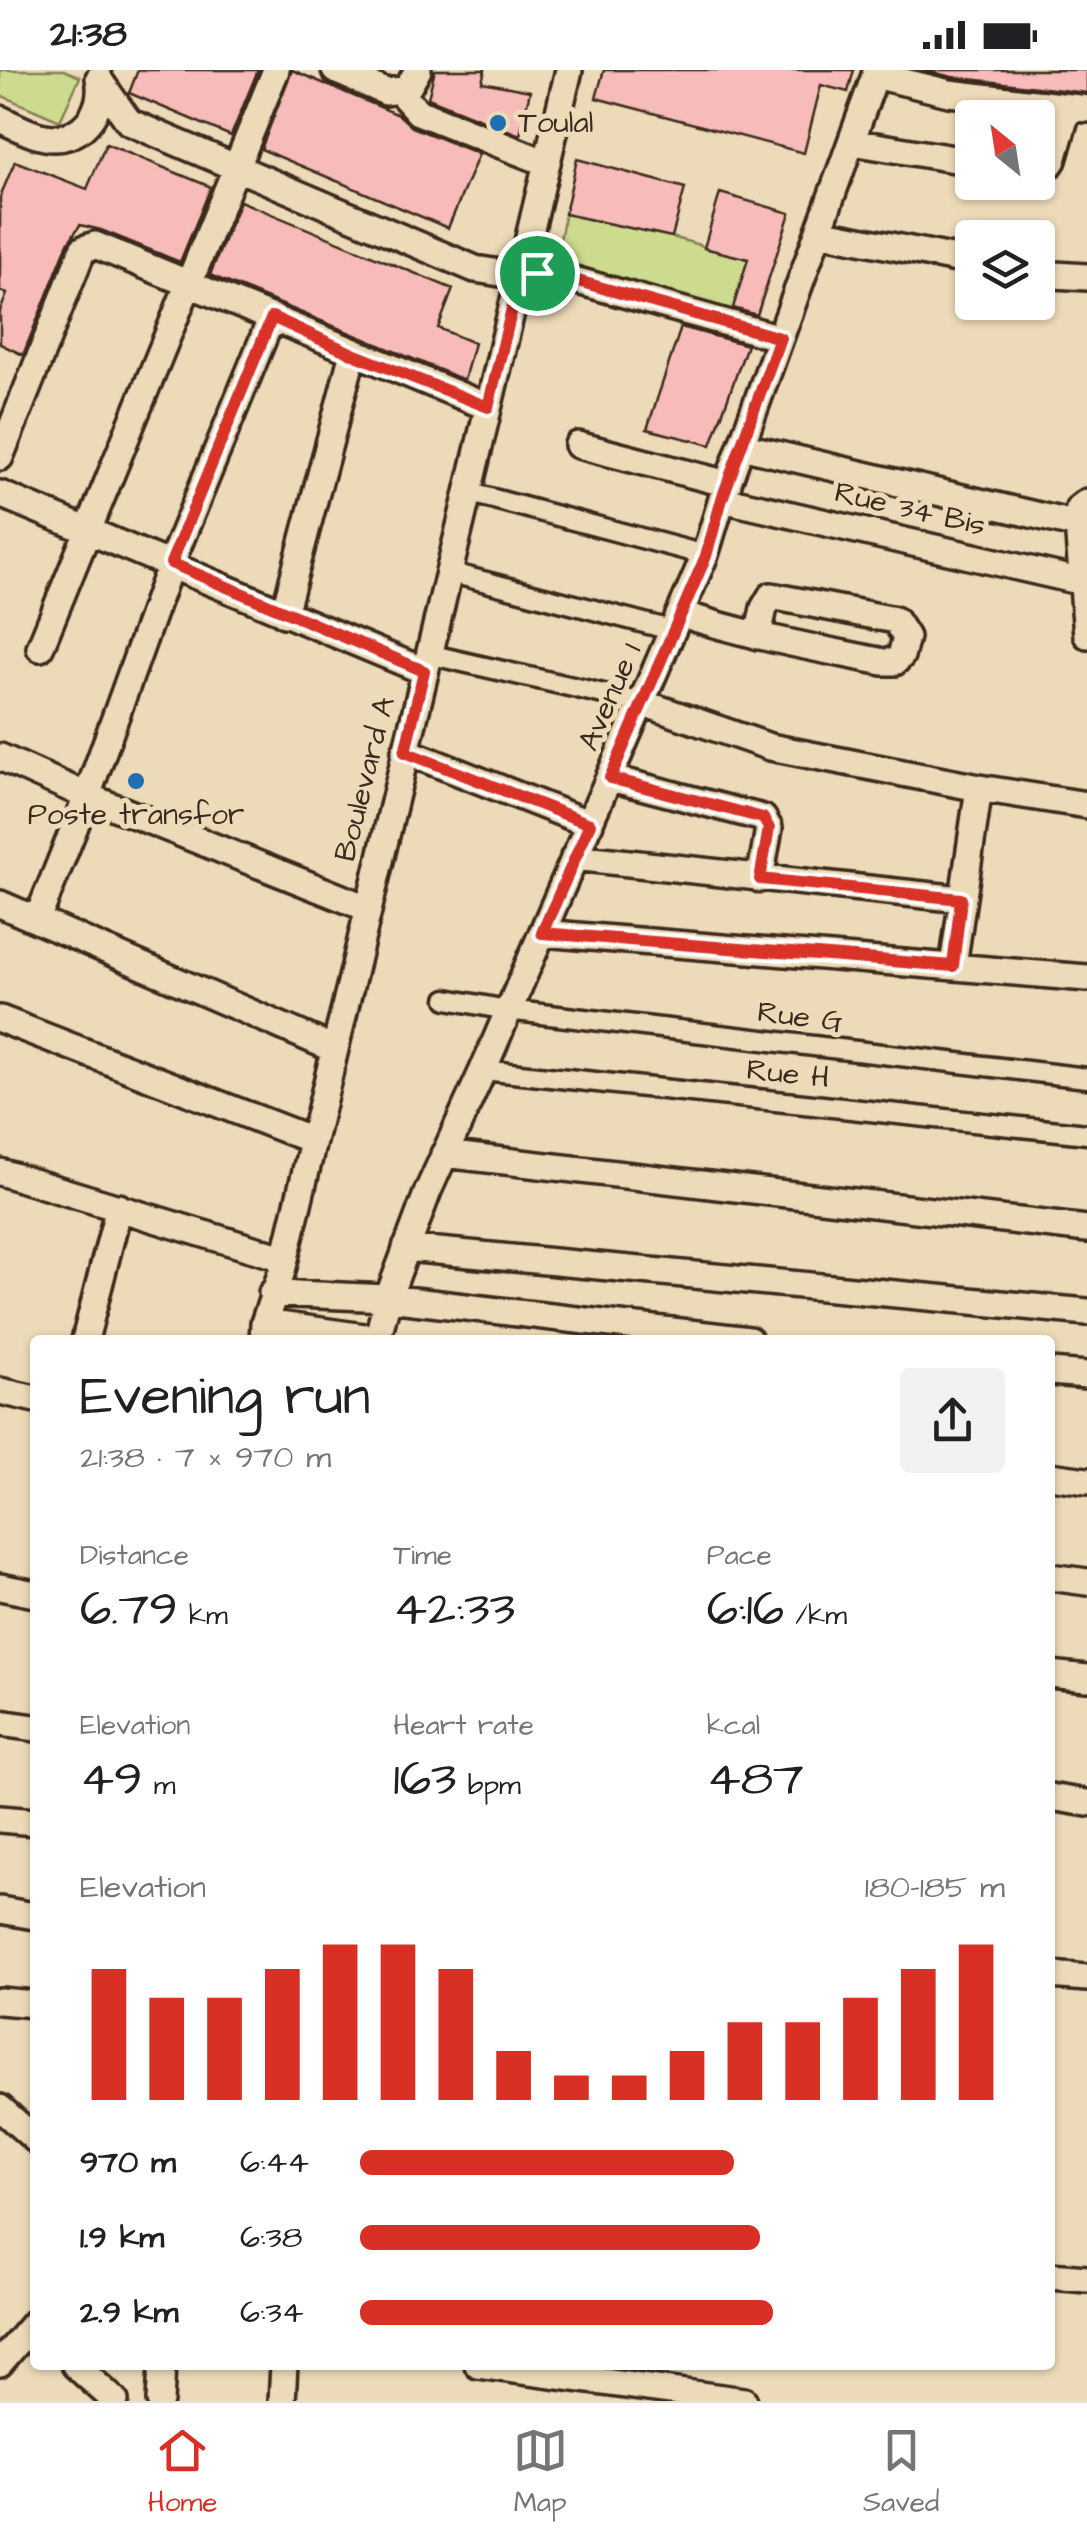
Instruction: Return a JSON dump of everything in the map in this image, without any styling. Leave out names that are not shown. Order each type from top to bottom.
[{"type":"street","points":[[40,648],[276,70]]},
{"type":"street","points":[[335,70],[386,92],[400,92],[412,84],[418,70]]},
{"type":"street","name":"Boulevard A","points":[[263,1332],[281,1279],[569,70]]},
{"type":"street","points":[[876,72],[950,93],[1078,108],[1055,156]]},
{"type":"street","name":"Avenue 1","points":[[371,1335],[444,1154],[706,556],[741,446],[876,72]]},
{"type":"street","points":[[98,75],[129,122]]},
{"type":"street","points":[[74,134],[95,113],[100,100],[98,75]]},
{"type":"street","points":[[400,92],[418,112],[546,163]]},
{"type":"street","points":[[0,119],[44,138],[129,122],[475,269],[520,276],[553,274],[780,338]]},
{"type":"street","points":[[0,143],[30,132]]},
{"type":"street","points":[[852,142],[955,159]]},
{"type":"street","points":[[819,232],[955,259]]},
{"type":"street","points":[[0,457],[83,249],[95,245],[488,407]]},
{"type":"street","points":[[1055,275],[1087,277]]},
{"type":"street","points":[[38,920],[171,563],[272,317]]},
{"type":"street","points":[[284,614],[353,354]]},
{"type":"street","name":"Rue 34 Bis","points":[[578,445],[725,492],[1083,582]]},
{"type":"street","points":[[741,446],[1083,514],[1087,635]]},
{"type":"street","points":[[468,492],[706,556]]},
{"type":"street","points":[[0,494],[284,614],[427,663],[643,703],[770,747],[1087,805]]},
{"type":"street","points":[[448,572],[679,622],[890,663],[902,656],[906,637],[895,620],[774,596],[766,602],[758,636]]},
{"type":"street","points":[[405,752],[590,824]]},
{"type":"street","points":[[0,757],[367,908]]},
{"type":"street","points":[[610,778],[763,818],[769,828],[760,879]]},
{"type":"street","points":[[953,966],[980,788]]},
{"type":"street","points":[[574,858],[961,899]]},
{"type":"street","points":[[0,904],[334,1049]]},
{"type":"street","points":[[542,933],[1087,978]]},
{"type":"street","name":"Rue G","points":[[447,999],[507,1010],[1087,1078]]},
{"type":"street","points":[[0,1019],[312,1140]]},
{"type":"street","name":"Rue H","points":[[483,1070],[1087,1134]]},
{"type":"street","points":[[444,1154],[1087,1228]]},
{"type":"street","points":[[0,1172],[120,1207],[281,1279],[388,1298],[706,1335]]},
{"type":"street","points":[[87,1335],[120,1207]]},
{"type":"street","points":[[406,1248],[1087,1312]]},
{"type":"street","name":"Boulevard A","points":[[281,1279],[292,1333]]},
{"type":"street","points":[[263,1332],[323,1335]]},
{"type":"street","points":[[1055,1373],[1087,1376]]},
{"type":"street","points":[[0,1391],[30,1398]]},
{"type":"street","points":[[1055,1477],[1087,1481]]},
{"type":"street","points":[[1055,1577],[1087,1582]]},
{"type":"street","points":[[0,1588],[30,1593]]},
{"type":"street","points":[[1055,1675],[1087,1678]]},
{"type":"street","points":[[0,1724],[30,1727]]},
{"type":"street","points":[[1055,1797],[1087,1803]]},
{"type":"street","points":[[0,1819],[30,1822]]},
{"type":"street","points":[[0,1910],[30,1915]]},
{"type":"street","points":[[1055,1975],[1087,1978]]},
{"type":"street","points":[[0,2001],[30,2004]]},
{"type":"street","points":[[0,2108],[30,2135]]},
{"type":"street","points":[[1055,2276],[1087,2279]]},
{"type":"street","points":[[0,2362],[30,2330]]},
{"type":"street","points":[[80,2370],[115,2401]]},
{"type":"street","points":[[160,2401],[162,2370]]},
{"type":"street","points":[[282,2401],[284,2370]]},
{"type":"street","points":[[499,2370],[582,2390],[744,2401]]},
{"type":"green space","points":[[0,70],[64,70],[80,77],[60,121],[0,95]]},
{"type":"green space","points":[[565,214],[672,237],[748,259],[732,311],[556,260]]},
{"type":"building","points":[[138,70],[258,70],[231,136],[129,93]]},
{"type":"building","points":[[292,70],[479,154],[448,228],[261,149]]},
{"type":"building","name":"Toulal","points":[[435,70],[485,70],[482,82],[530,91],[520,135],[428,98]]},
{"type":"building","points":[[604,70],[854,70],[848,92],[821,85],[804,153],[596,98]]},
{"type":"building","points":[[923,70],[1087,70],[1087,93],[952,77]]},
{"type":"building","points":[[106,144],[211,187],[180,262],[80,225],[68,243],[23,355],[0,344],[0,311],[7,294],[0,291],[0,197],[15,161],[87,189]]},
{"type":"building","points":[[577,159],[685,188],[672,237],[565,214]]},
{"type":"building","points":[[720,193],[790,213],[757,315],[733,308],[748,259],[704,248]]},
{"type":"building","points":[[240,201],[453,289],[438,328],[474,343],[464,380],[210,275]]},
{"type":"building","points":[[681,327],[747,345],[711,445],[647,429]]},
{"type":"place","name":"Toulal","points":[[498,123]]},
{"type":"place","name":"Poste transfor","points":[[136,781]]},
{"type":"route","points":[[537,273],[553,274],[780,338],[722,499],[706,556],[610,778],[763,818],[769,828],[760,879],[961,899],[953,966],[542,933],[590,824],[405,752],[424,671],[171,563],[272,317],[488,407],[520,276],[537,273]]}]
